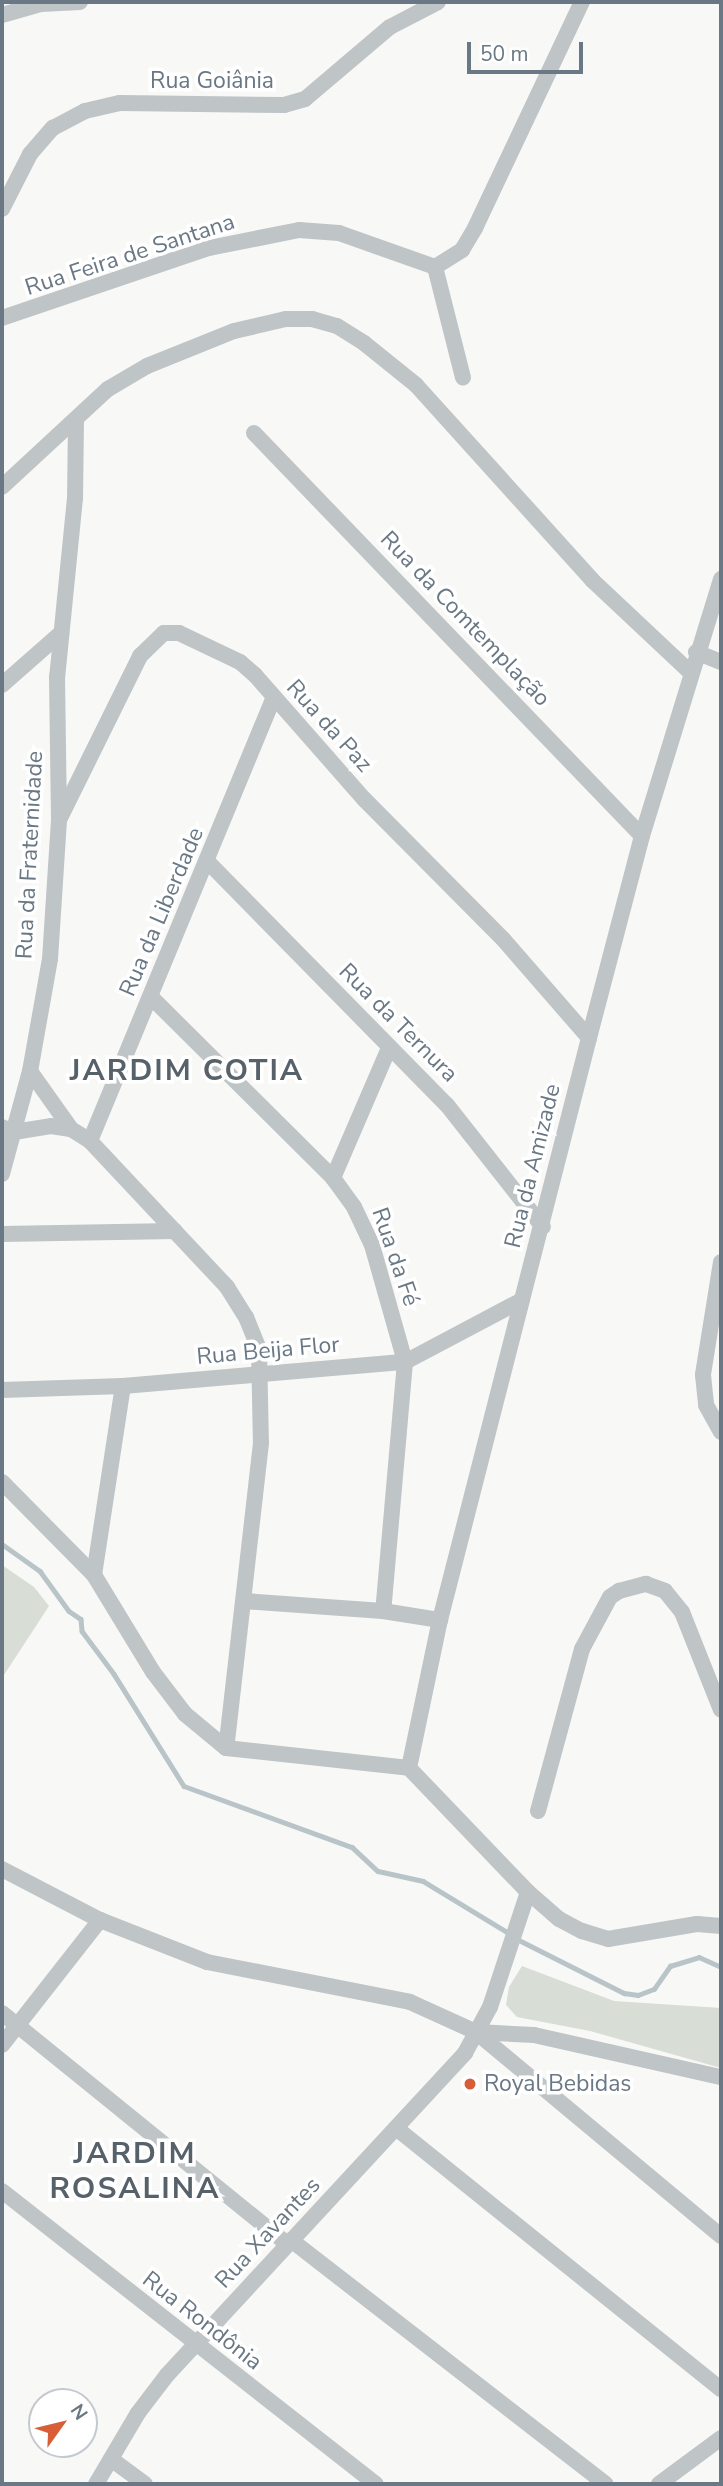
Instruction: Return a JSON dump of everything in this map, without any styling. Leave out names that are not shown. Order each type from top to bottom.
[{"type":"street","points":[[2,15],[41,4],[80,2]]},
{"type":"street","name":"Rua Goiânia","points":[[2,209],[30,154],[53,128],[85,111],[120,103],[284,105],[305,99],[381,33],[438,2]]},
{"type":"street","points":[[463,378],[435,267],[462,250],[475,228],[582,2]]},
{"type":"street","name":"Rua Feira de Santana","points":[[2,318],[209,248],[299,230],[339,233],[435,267]]},
{"type":"street","points":[[2,487],[108,389],[183,349],[286,319],[312,319],[337,326],[364,343],[416,385],[458,428],[592,580],[690,672]]},
{"type":"street","name":"Rua da Fraternidade","points":[[2,1174],[8,1130],[30,1071],[50,959],[59,820],[57,677],[75,498],[76,419]]},
{"type":"street","name":"Rua da Comtemplação","points":[[254,433],[642,836]]},
{"type":"street","name":"Rua da Amizade","points":[[410,1768],[440,1620],[543,1227],[589,1038],[642,836],[696,652],[721,579]]},
{"type":"street","points":[[2,685],[61,633]]},
{"type":"street","name":"Rua da Paz","points":[[59,820],[140,656],[164,633],[179,633],[240,662],[273,700],[503,939],[589,1038]]},
{"type":"street","points":[[696,652],[721,662]]},
{"type":"street","points":[[22,665],[51,668],[57,677]]},
{"type":"street","name":"Rua da Liberdade","points":[[90,1141],[209,863],[273,700]]},
{"type":"street","name":"Rua da Ternura","points":[[209,863],[447,1105],[543,1227]]},
{"type":"street","name":"Rua da Fé","points":[[152,997],[333,1178],[354,1207],[372,1245],[405,1362],[383,1611]]},
{"type":"street","points":[[333,1178],[389,1048]]},
{"type":"street","points":[[30,1071],[71,1129],[90,1141],[227,1287],[246,1317],[263,1374],[261,1443],[226,1748]]},
{"type":"street","points":[[8,1130],[71,1129]]},
{"type":"street","points":[[2,1234],[175,1231]]},
{"type":"street","points":[[721,1262],[703,1375],[706,1405],[721,1432]]},
{"type":"street","name":"Rua Beija Flor","points":[[2,1390],[123,1386],[405,1362],[522,1300]]},
{"type":"street","points":[[94,1575],[123,1386]]},
{"type":"street","points":[[2,1482],[94,1575],[153,1672],[195,1724],[226,1748],[410,1768],[490,1854],[559,1919],[608,1939],[697,1924],[721,1926]]},
{"type":"street","points":[[538,1811],[582,1648],[610,1597],[646,1584],[665,1591],[682,1612],[721,1710]]},
{"type":"street","points":[[244,1601],[383,1611],[440,1620]]},
{"type":"street","points":[[2,1869],[100,1920],[207,1962],[410,2002],[476,2032],[721,2236]]},
{"type":"street","name":"Rua Xavantes","points":[[104,2475],[138,2413],[194,2346],[465,2053],[507,1958],[528,1892]]},
{"type":"street","points":[[2,2045],[100,1920]]},
{"type":"street","points":[[2,2013],[289,2242],[606,2484]]},
{"type":"street","points":[[476,2032],[534,2035],[721,2077]]},
{"type":"street","points":[[396,2128],[721,2389]]},
{"type":"street","name":"Rua Rondônia","points":[[2,2191],[194,2346],[376,2484]]},
{"type":"street","points":[[659,2484],[721,2438]]},
{"type":"street","points":[[104,2475],[145,2484]]},
{"type":"shaded area","points":[[2,1565],[34,1587],[49,1606],[2,1678]]},
{"type":"shaded area","points":[[522,1966],[614,2001],[721,2008],[721,2068],[590,2031],[517,2017],[506,2005],[509,1987]]},
{"type":"waterway","points":[[2,1544],[40,1571],[69,1611],[81,1619],[82,1631],[114,1674],[184,1786],[352,1847],[378,1871],[423,1881],[510,1934]]},
{"type":"waterway","points":[[517,1939],[624,1993],[638,1995],[654,1989],[670,1966],[699,1957],[721,1967]]},
{"type":"place","name":"Royal Bebidas","points":[[470,2084]]},
{"type":"district","name":"JARDIM COTIA","points":[[187,1071]]},
{"type":"district","name":"JARDIM ROSALINA","points":[[135,2171]]}]
